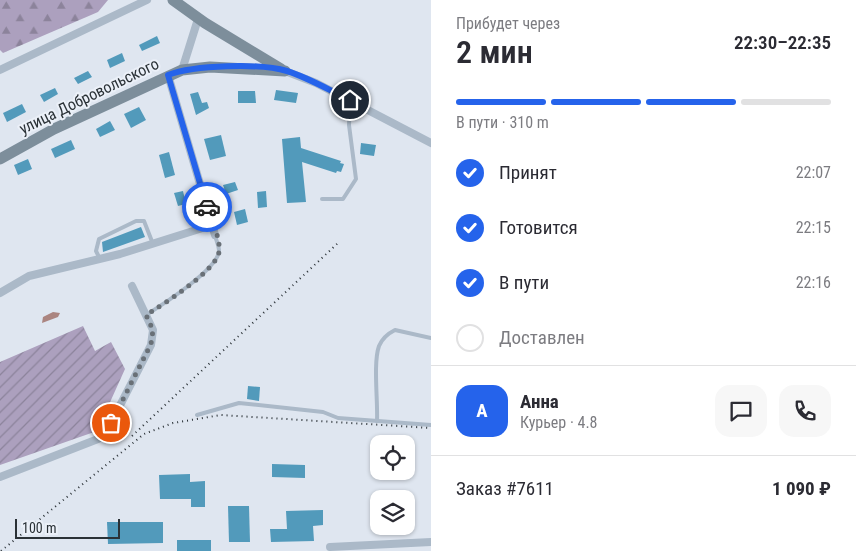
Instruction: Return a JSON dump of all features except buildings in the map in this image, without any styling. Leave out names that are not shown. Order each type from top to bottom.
[{"type":"street","points":[[0,70],[147,0]]},
{"type":"street","points":[[173,0],[198,19],[285,71],[350,100],[431,143]]},
{"type":"street","points":[[182,70],[198,19]]},
{"type":"street","name":"улица Добровольского","points":[[0,159],[54,130],[182,70],[210,67],[285,71]]},
{"type":"street","points":[[168,75],[215,235]]},
{"type":"street","points":[[0,293],[29,276],[100,259],[212,225]]},
{"type":"street","points":[[0,477],[98,439],[111,423],[148,353],[153,330],[132,286]]},
{"type":"street","points":[[329,549],[431,542]]},
{"type":"lane","points":[[322,199],[343,198],[356,180],[349,125],[350,100]]},
{"type":"lane","points":[[100,259],[96,250],[99,239],[136,221],[144,221],[153,244]]},
{"type":"lane","points":[[146,315],[183,292],[216,260],[219,251],[215,235]]},
{"type":"lane","points":[[377,421],[377,361],[379,345],[387,335],[395,330],[431,338]]},
{"type":"lane","points":[[197,415],[239,404],[323,412],[338,418],[431,425]]},
{"type":"green space","points":[[0,0],[108,0],[98,12],[3,53],[0,50]]},
{"type":"green space","points":[[83,326],[95,351],[111,342],[125,369],[97,431],[0,465],[0,362]]},
{"type":"shaded area","points":[[53,312],[60,313],[58,317],[42,323],[43,317]]},
{"type":"railway","points":[[132,436],[338,243]]},
{"type":"railway","points":[[1,551],[144,434],[173,423],[221,415],[431,428]]},
{"type":"way so far","points":[[111,423],[151,344],[153,330],[146,315],[183,292],[216,260],[219,251],[207,207]]},
{"type":"route","points":[[207,207],[168,75],[182,70],[210,67],[245,67],[285,71],[316,83],[350,100]]}]
